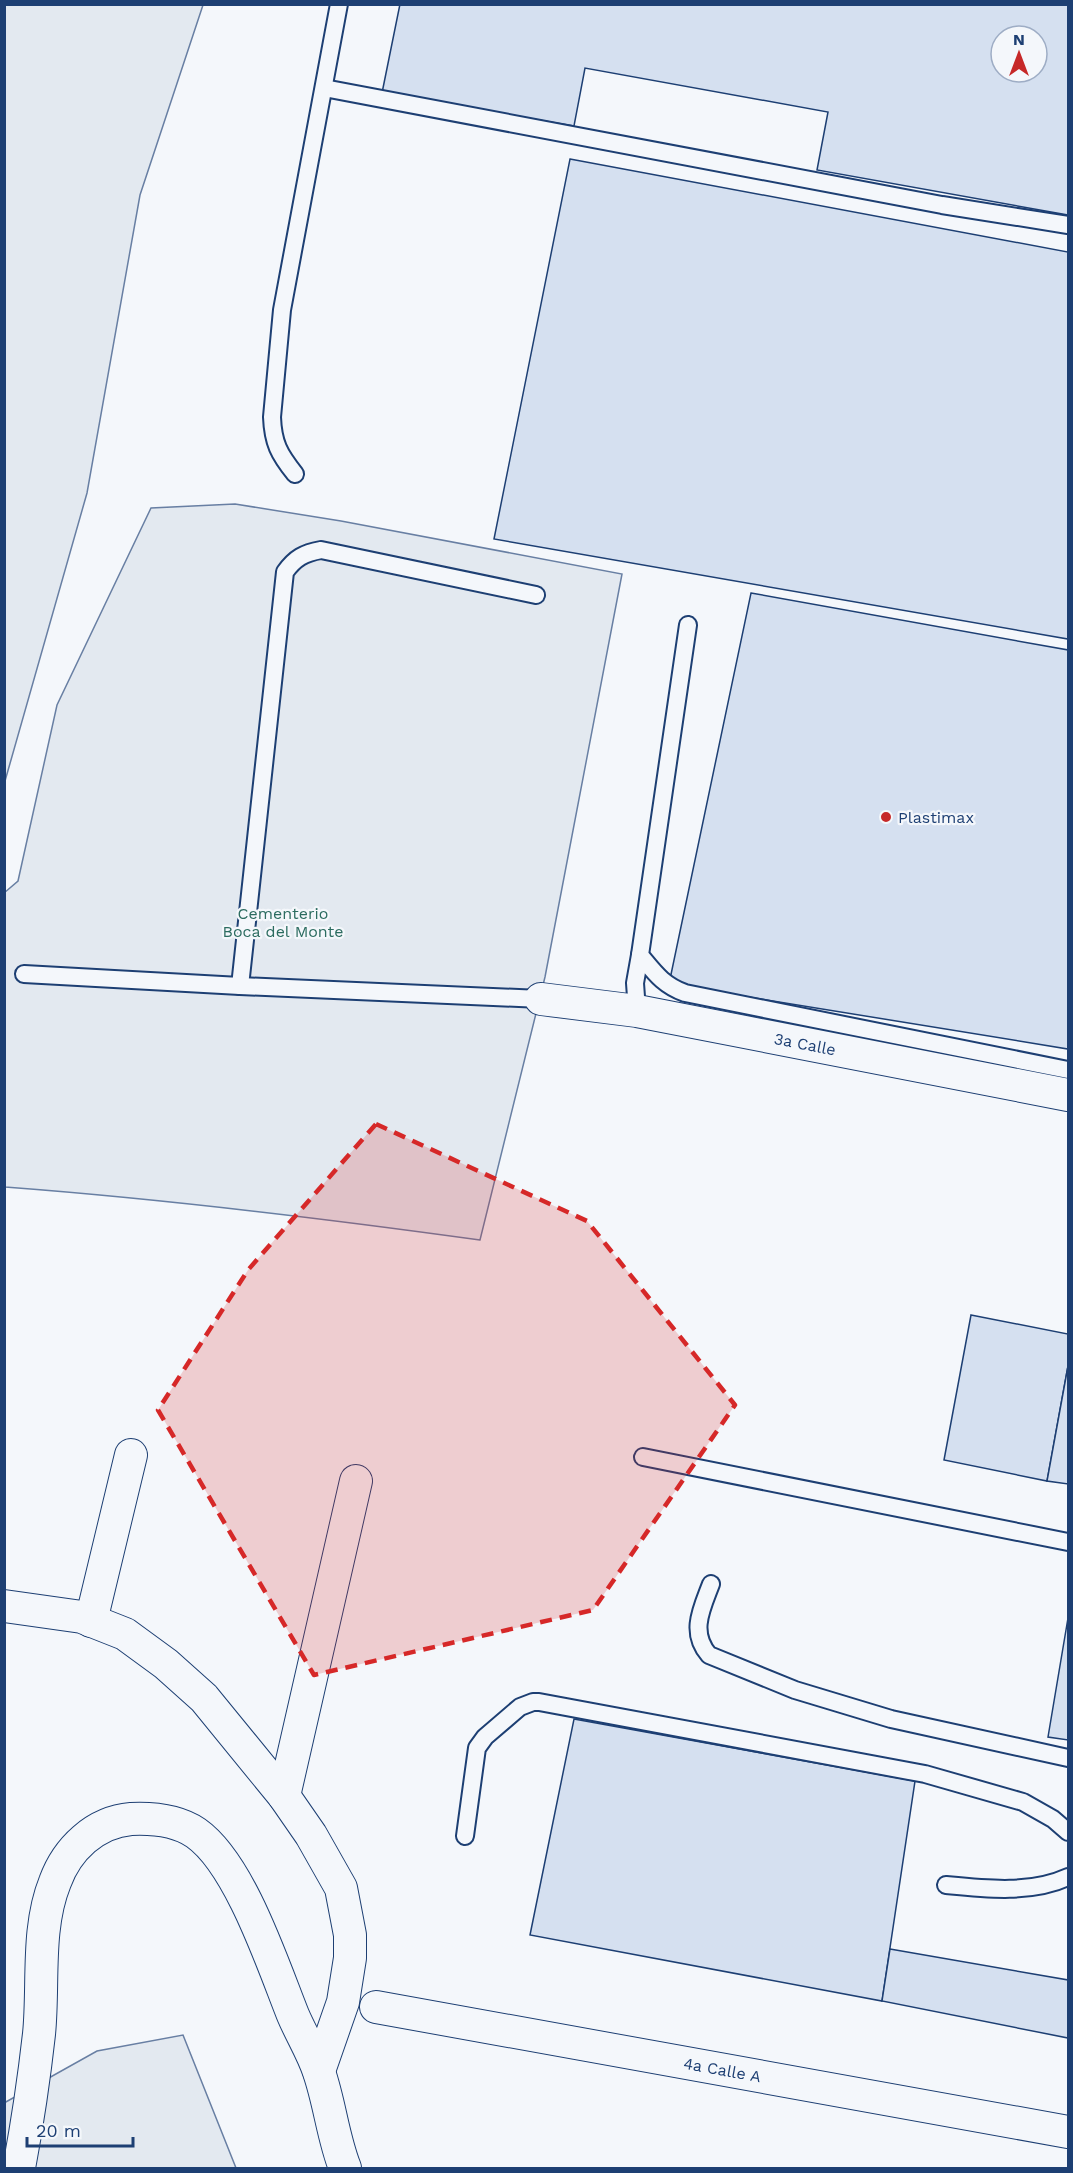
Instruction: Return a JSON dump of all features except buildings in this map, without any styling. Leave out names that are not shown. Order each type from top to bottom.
[{"type":"street","name":"3a Calle","points":[[542,999],[637,1011],[1068,1095]]},
{"type":"street","points":[[91,1621],[131,1455]]},
{"type":"street","points":[[284,1796],[356,1481]]},
{"type":"street","points":[[4,1606],[82,1617],[125,1634],[166,1664],[204,1698],[284,1796],[311,1835],[341,1888],[350,1935],[350,1958],[343,2002],[319,2071]]},
{"type":"street","points":[[19,2169],[39,2034],[44,1931],[52,1891],[64,1864],[77,1845],[88,1835],[106,1825],[126,1820],[162,1820],[196,1833],[211,1848],[243,1894],[296,2022],[319,2071],[345,2169]]},
{"type":"street","name":"4a Calle A","points":[[376,2007],[1068,2132]]},
{"type":"lane","points":[[295,474],[276,448],[272,434],[282,310],[339,4]]},
{"type":"lane","points":[[324,88],[930,203],[1068,225]]},
{"type":"lane","points":[[240,986],[285,572],[293,561],[306,553],[321,550],[536,595]]},
{"type":"lane","points":[[637,1011],[635,983],[688,625]]},
{"type":"lane","points":[[640,955],[662,981],[671,988],[685,993],[1068,1070]]},
{"type":"lane","points":[[24,974],[542,999]]},
{"type":"lane","points":[[643,1456],[1068,1542]]},
{"type":"lane","points":[[711,1584],[698,1619],[700,1640],[709,1655],[795,1690],[891,1719],[1068,1758]]},
{"type":"lane","points":[[465,1836],[477,1748],[485,1737],[520,1707],[533,1702],[621,1716],[925,1774],[1023,1802],[1068,1832]]},
{"type":"lane","points":[[946,1885],[986,1889],[1026,1888],[1068,1877]]},
{"type":"highlighted area","points":[[376,1124],[587,1221],[735,1405],[593,1610],[314,1675],[158,1410],[248,1270]]},
{"type":"green space","points":[[5,4],[203,5],[140,195],[87,493],[5,781]]},
{"type":"green space","name":"Cementerio Boca del Monte","points":[[235,504],[341,521],[622,574],[545,977],[480,1240],[242,1210],[5,1187],[4,893],[18,881],[57,705],[151,508]]},
{"type":"green space","points":[[183,2035],[236,2168],[5,2168],[4,2103],[97,2051]]},
{"type":"place","name":"Plastimax","points":[[886,817]]}]
